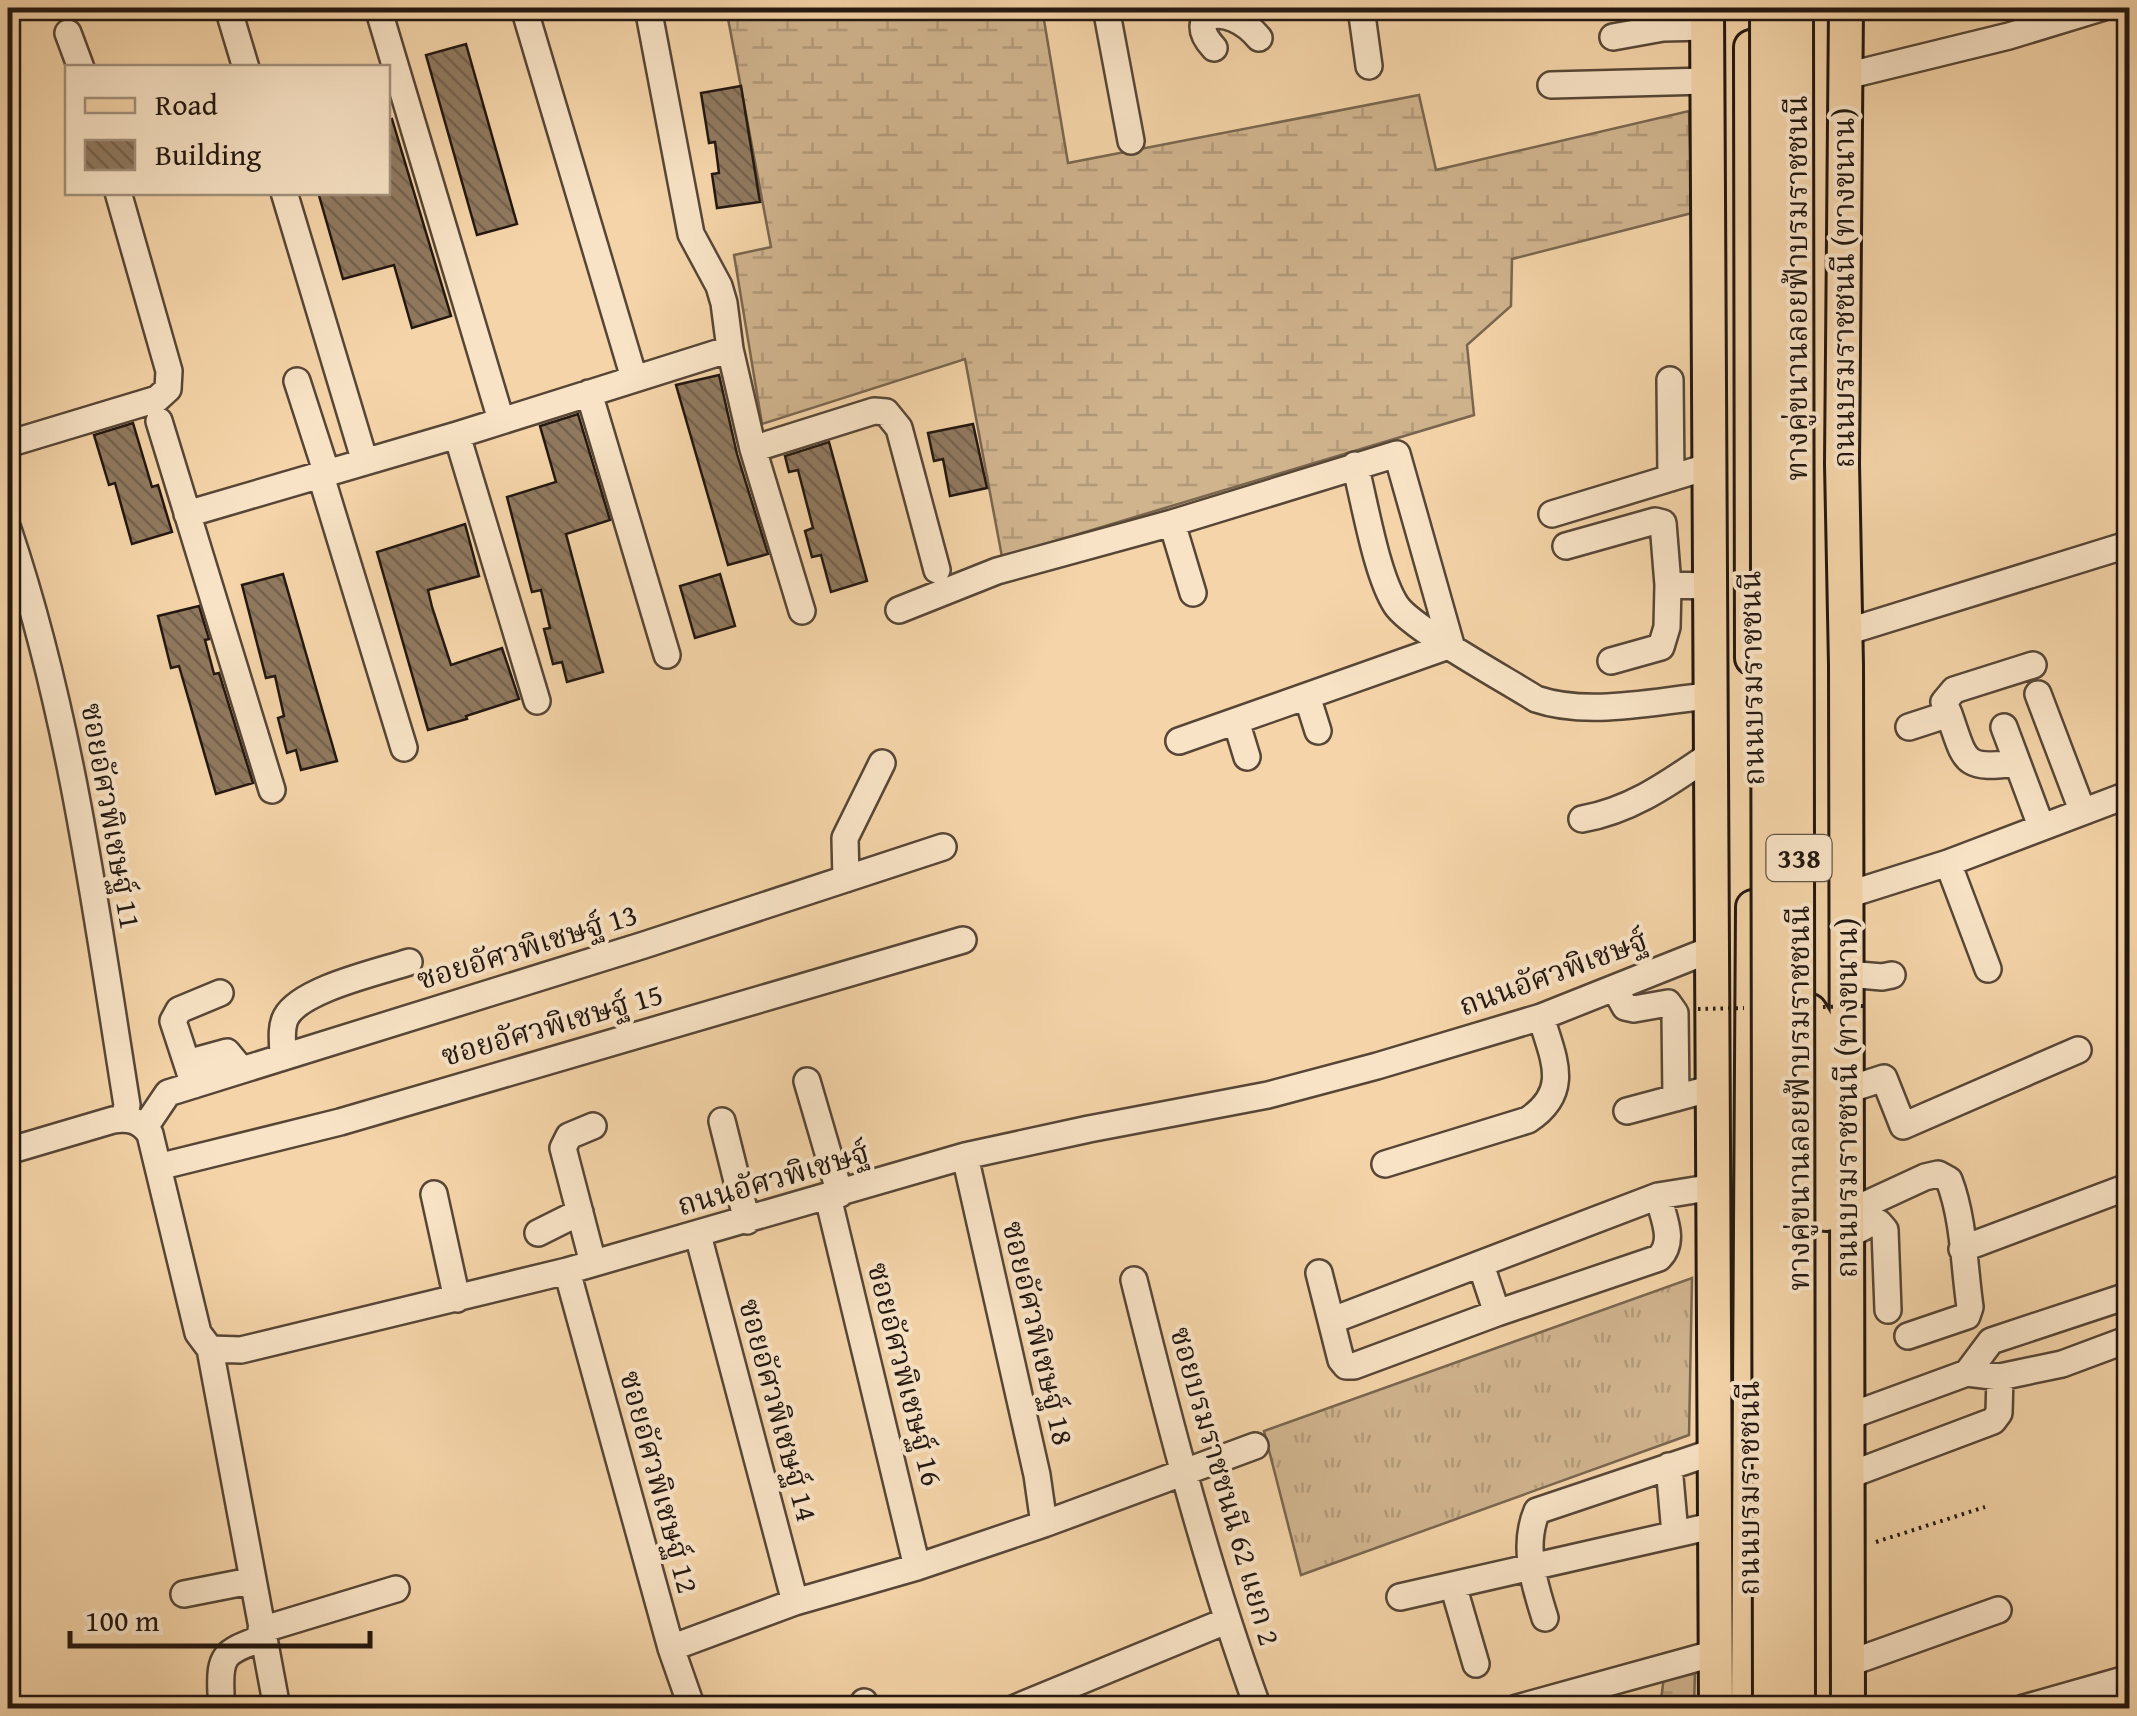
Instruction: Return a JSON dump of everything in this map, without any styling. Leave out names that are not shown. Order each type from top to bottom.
[{"type":"main road","name":"ถนนบรมราชชนนี","points":[[1748,1708],[1754,855],[1751,8]]},
{"type":"main road","name":"ทางคู่ขนานลอยฟ้าบรมราชชนนี","points":[[1767,8],[1770,1708]]},
{"type":"main road","name":"ทางคู่ขนานลอยฟ้าบรมราชชนนี","points":[[1796,8],[1798,1708]]},
{"type":"main road","name":"ถนนบรมราชชนนี (ทางขนาน)","points":[[1846,8],[1842,464],[1846,632],[1848,1708]]},
{"type":"main road","name":"ถนนบรมราชชนนี","points":[[1808,1708],[1818,16]]},
{"type":"main road","points":[[1818,16],[1823,349],[1846,665]]},
{"type":"main road","points":[[1716,1708],[1716,1297],[1706,467],[1707,81],[1717,20]]},
{"type":"main road","points":[[1708,543],[1725,354],[1717,20]]},
{"type":"main road","points":[[1810,1011],[1816,1020],[1847,1611]]},
{"type":"main road","points":[[1716,1297],[1750,1063]]},
{"type":"street","points":[[228,8],[245,65]]},
{"type":"street","points":[[378,8],[501,420]]},
{"type":"street","points":[[524,8],[634,378]]},
{"type":"street","points":[[648,8],[691,234],[719,286],[753,448],[802,612]]},
{"type":"street","points":[[1106,8],[1130,141]]},
{"type":"street","points":[[1214,48],[1206,40],[1202,20],[1218,8],[1238,11],[1249,19],[1259,38]]},
{"type":"street","points":[[1361,8],[1370,66]]},
{"type":"street","points":[[1846,76],[2009,36],[2101,8]]},
{"type":"street","points":[[1613,36],[1661,18],[1717,20]]},
{"type":"street","points":[[68,33],[80,65]]},
{"type":"street","points":[[1551,85],[1707,81]]},
{"type":"street","points":[[8,444],[158,398],[168,389],[169,371],[119,195]]},
{"type":"street","points":[[285,195],[365,462]]},
{"type":"street","points":[[187,514],[457,435],[730,348]]},
{"type":"street","points":[[1670,380],[1671,478]]},
{"type":"street","points":[[297,381],[404,748]]},
{"type":"street","points":[[589,393],[667,654]]},
{"type":"street","points":[[753,448],[874,411],[894,417],[937,570]]},
{"type":"street","points":[[159,420],[272,790]]},
{"type":"street","points":[[457,435],[537,701]]},
{"type":"street","points":[[899,610],[997,571],[1172,523],[1396,454],[1451,645]]},
{"type":"street","points":[[1355,465],[1387,588],[1398,609],[1451,645],[1536,699],[1555,706],[1578,708],[1709,696]]},
{"type":"street","points":[[1552,514],[1706,467]]},
{"type":"street","points":[[1566,546],[1655,522],[1664,523],[1666,640],[1661,647],[1611,661]]},
{"type":"street","points":[[1172,523],[1193,592]]},
{"type":"street","name":"ซอยอัศวพิเชษฐ์ 11","points":[[8,529],[50,672],[78,804],[126,1105],[134,1123]]},
{"type":"street","points":[[1846,632],[2130,544]]},
{"type":"street","points":[[1668,585],[1708,586]]},
{"type":"street","points":[[1179,741],[1451,645]]},
{"type":"street","points":[[2016,763],[1982,767],[1969,760],[1944,702],[1954,690],[2033,665]]},
{"type":"street","points":[[2038,694],[2082,810]]},
{"type":"street","points":[[1307,696],[1318,731]]},
{"type":"street","points":[[1909,727],[1949,714]]},
{"type":"street","points":[[1236,721],[1247,757]]},
{"type":"street","points":[[2004,727],[2041,826]]},
{"type":"street","points":[[1582,819],[1627,807],[1710,755]]},
{"type":"street","points":[[846,879],[845,838],[882,763]]},
{"type":"street","points":[[1847,895],[1948,863],[2130,794]]},
{"type":"street","name":"ซอยอัศวพิเชษฐ์ 13","points":[[134,1123],[190,1074],[241,1069],[283,1057],[943,847]]},
{"type":"street","points":[[1948,863],[1988,969]]},
{"type":"street","name":"ซอยอัศวพิเชษฐ์ 15","points":[[158,1167],[340,1122],[963,940]]},
{"type":"street","name":"ถนนอัศวพิเชษฐ์","points":[[210,1348],[241,1350],[457,1300],[698,1235],[965,1156],[1089,1128],[1268,1096],[1541,1016],[1712,949]]},
{"type":"street","points":[[283,1057],[282,1027],[296,1004],[314,994],[409,962]]},
{"type":"street","points":[[1847,974],[1892,975]]},
{"type":"street","points":[[1614,988],[1624,1008],[1668,1003],[1674,1013],[1676,1098]]},
{"type":"street","points":[[190,1074],[175,1014],[220,993]]},
{"type":"street","points":[[1385,1164],[1528,1120],[1546,1109],[1556,1088],[1556,1071],[1541,1016]]},
{"type":"street","points":[[1847,1090],[1884,1078],[1903,1126],[2078,1050]]},
{"type":"street","name":"ซอยอัศวพิเชษฐ์ 16","points":[[806,1081],[918,1568]]},
{"type":"street","points":[[1628,1111],[1714,1088]]},
{"type":"street","points":[[722,1121],[748,1220]]},
{"type":"street","points":[[8,1151],[134,1123],[150,1134],[198,1333],[210,1348],[276,1708]]},
{"type":"street","points":[[593,1126],[569,1136],[563,1148],[594,1263]]},
{"type":"street","name":"ซอยอัศวพิเชษฐ์ 18","points":[[965,1156],[1037,1475],[1044,1524]]},
{"type":"street","points":[[1847,1225],[1925,1177],[1938,1174],[1949,1180],[1962,1249],[1968,1316],[1908,1336]]},
{"type":"street","points":[[1333,1320],[1658,1196],[1714,1186]]},
{"type":"street","points":[[1962,1249],[2130,1186]]},
{"type":"street","points":[[434,1194],[457,1300]]},
{"type":"street","points":[[1320,1273],[1341,1360],[1346,1366],[1354,1366],[1659,1258],[1669,1237],[1658,1196]]},
{"type":"street","points":[[538,1232],[580,1212]]},
{"type":"street","points":[[1847,1225],[1879,1223],[1884,1230],[1888,1310]]},
{"type":"street","name":"ซอยอัศวพิเชษฐ์ 14","points":[[698,1235],[795,1602]]},
{"type":"street","points":[[1481,1264],[1496,1314]]},
{"type":"street","name":"ซอยอัศวพิเชษฐ์ 12","points":[[567,1271],[670,1648],[692,1708]]},
{"type":"street","name":"ซอยบรมราชชนนี 62 แยก 2","points":[[1134,1280],[1182,1474],[1226,1622],[1258,1708]]},
{"type":"street","points":[[1967,1373],[1991,1342],[2130,1295]]},
{"type":"street","points":[[1846,1417],[1967,1373],[2000,1377],[2062,1364],[2121,1342]]},
{"type":"street","points":[[1847,1476],[1993,1422],[1998,1413],[2000,1377]]},
{"type":"street","points":[[670,1648],[795,1602],[918,1568],[1255,1446]]},
{"type":"street","points":[[1544,1618],[1530,1568],[1536,1510],[1716,1451]]},
{"type":"street","points":[[1669,1466],[1675,1534]]},
{"type":"street","points":[[1400,1597],[1716,1525]]},
{"type":"street","points":[[184,1594],[250,1581]]},
{"type":"street","points":[[1453,1585],[1476,1664]]},
{"type":"street","points":[[222,1694],[220,1668],[230,1652],[261,1634],[396,1589]]},
{"type":"street","points":[[1848,1664],[1998,1610]]},
{"type":"street","points":[[1015,1708],[1226,1622]]},
{"type":"street","points":[[1517,1708],[1716,1652]]},
{"type":"street","points":[[2024,1708],[2130,1678]]},
{"type":"street","points":[[2116,1708],[2130,1704]]},
{"type":"path","points":[[1847,1550],[1984,1508]]},
{"type":"green space","points":[[726,8],[1042,8],[1068,163],[1419,95],[1436,170],[1689,111],[1692,213],[1512,259],[1511,306],[1467,345],[1474,415],[1002,557],[965,359],[762,424],[734,255],[771,247]]},
{"type":"green space","points":[[1692,1278],[1689,1435],[1301,1575],[1264,1431]]},
{"type":"green space","points":[[1695,1670],[1694,1708],[1660,1708],[1664,1676]]},
{"type":"building","points":[[466,44],[517,224],[477,235],[426,55]]},
{"type":"building","points":[[741,86],[760,202],[717,208],[712,174],[719,173],[715,142],[709,143],[701,93]]},
{"type":"building","points":[[390,120],[451,316],[412,328],[394,265],[343,279],[319,195],[390,195]]},
{"type":"building","points":[[719,375],[737,454],[768,554],[728,565],[676,385]]},
{"type":"building","points":[[578,414],[610,520],[566,534],[603,672],[567,682],[562,662],[553,664],[544,629],[550,628],[541,590],[532,592],[507,497],[556,482],[540,426]]},
{"type":"building","points":[[133,423],[152,487],[158,485],[172,532],[132,544],[115,483],[109,485],[94,435]]},
{"type":"building","points":[[973,424],[987,488],[950,496],[943,459],[934,461],[928,433]]},
{"type":"building","points":[[829,442],[867,581],[831,592],[821,555],[812,557],[805,531],[813,528],[798,470],[789,472],[785,456]]},
{"type":"building","points":[[465,524],[479,576],[428,590],[432,607],[451,665],[502,648],[519,699],[428,730],[377,552]]},
{"type":"building","points":[[283,574],[337,761],[301,770],[296,750],[287,753],[278,718],[284,716],[275,676],[266,678],[242,585]]},
{"type":"building","points":[[720,574],[735,626],[695,638],[680,586]]},
{"type":"building","points":[[199,606],[214,674],[219,673],[253,783],[216,794],[179,666],[171,668],[158,616]]}]
